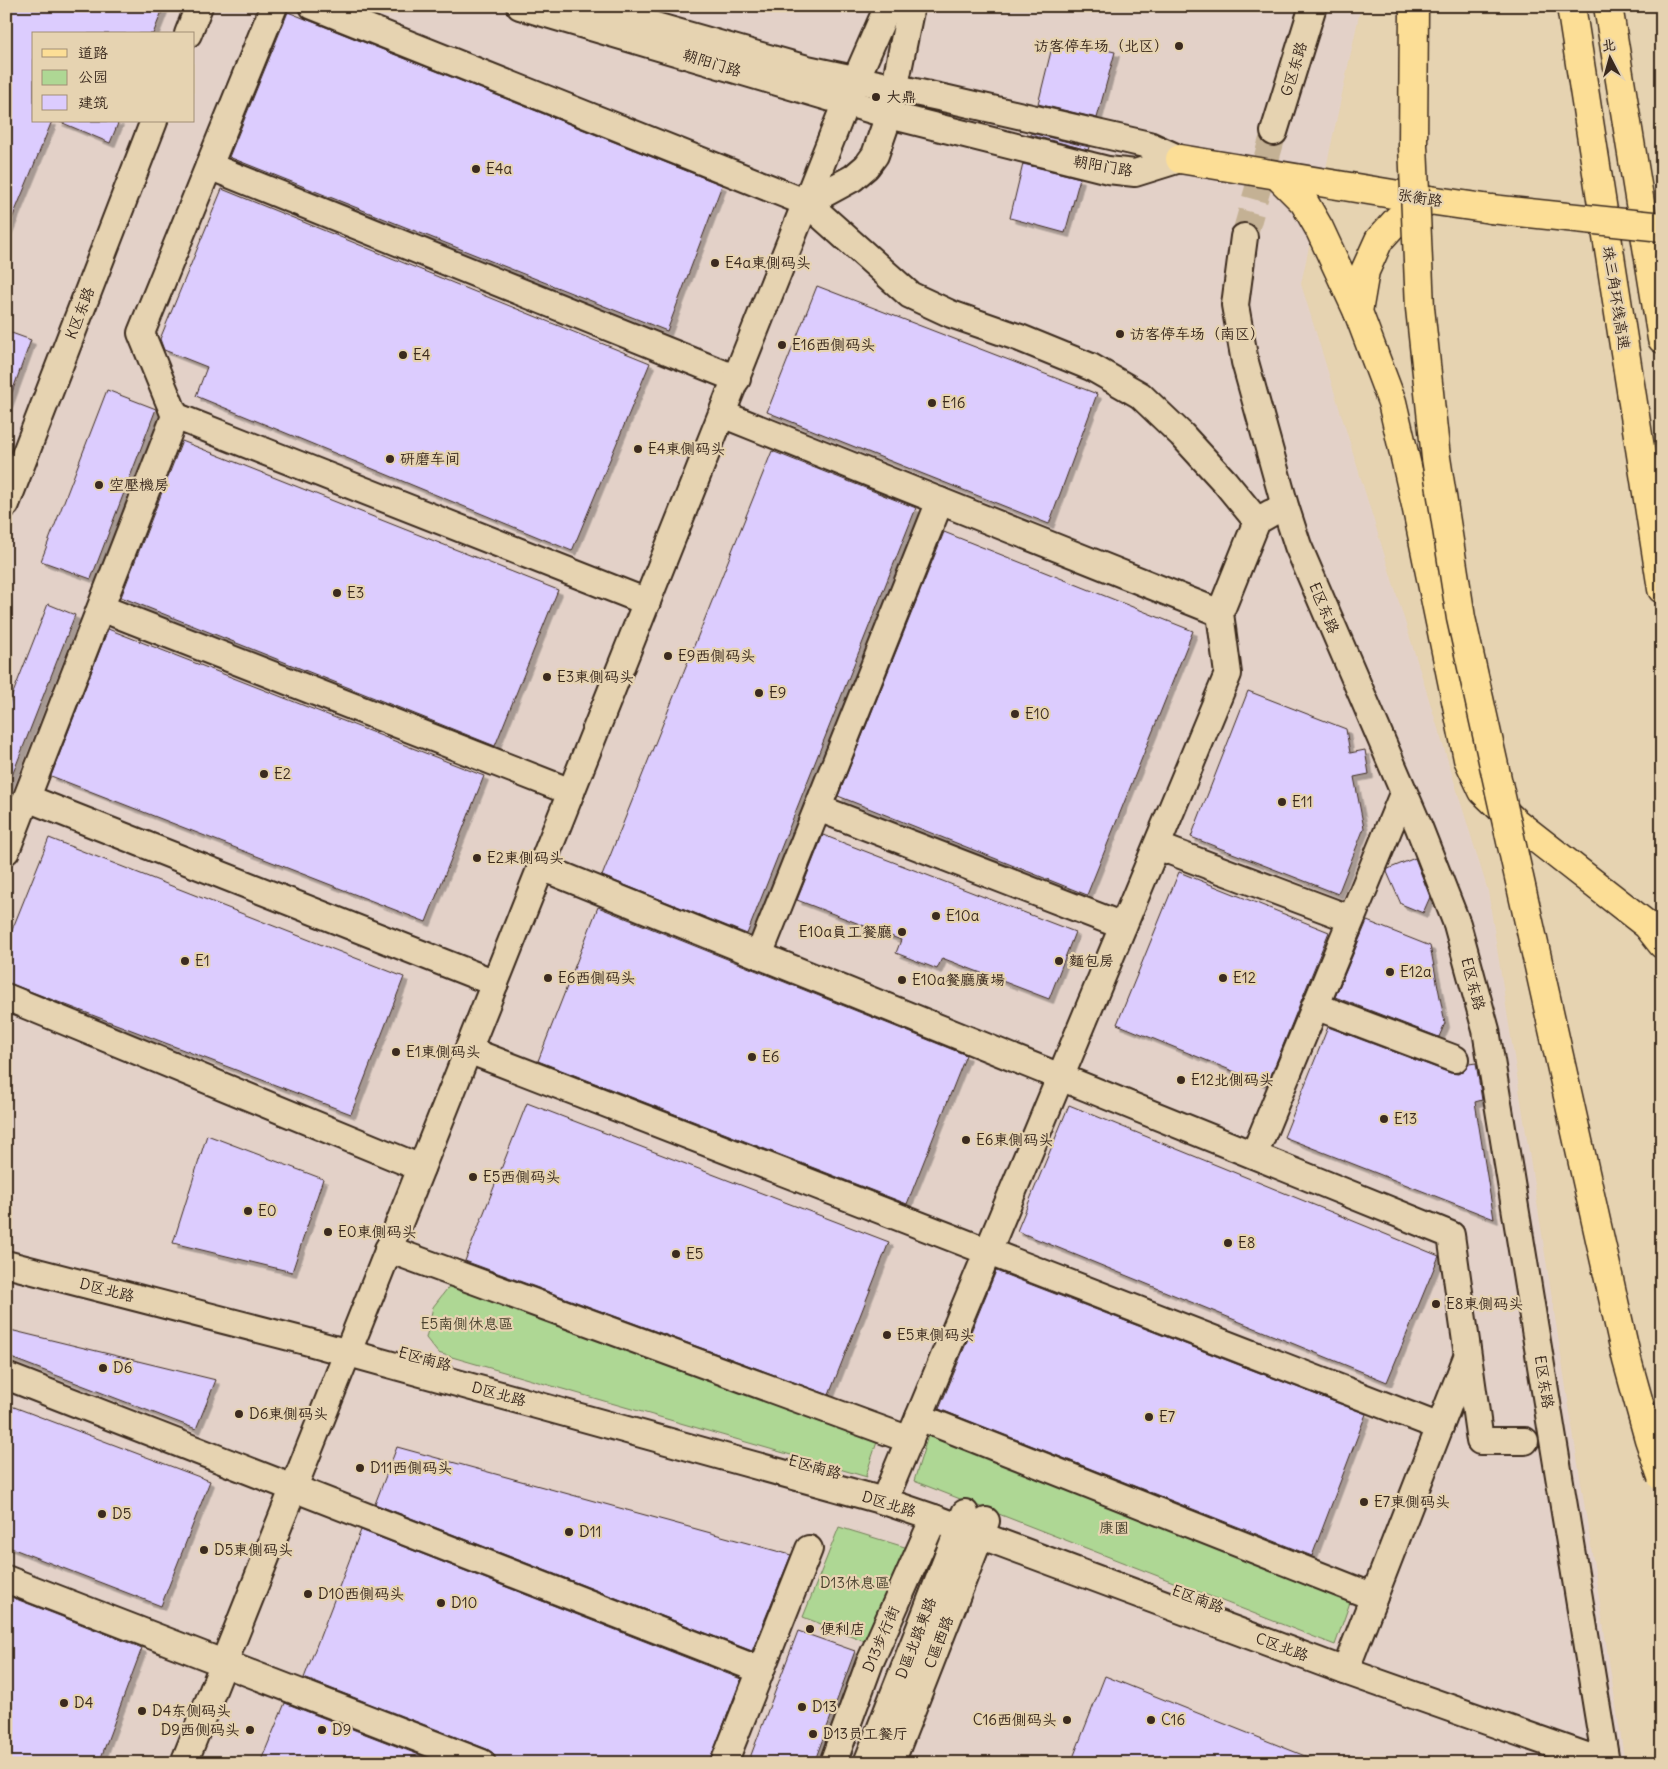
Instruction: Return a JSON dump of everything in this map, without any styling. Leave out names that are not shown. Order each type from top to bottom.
[{"type":"main road","points":[[1414,6],[1414,145],[1420,308],[1436,458],[1461,618],[1627,1360],[1662,1477]]},
{"type":"main road","name":"珠三角环线高速","points":[[1571,6],[1662,589]]},
{"type":"main road","points":[[1608,6],[1662,339]]},
{"type":"main road","name":"张衡路","points":[[1180,159],[1429,200],[1662,226]]},
{"type":"main road","points":[[1278,176],[1304,202],[1316,222],[1358,312],[1392,402],[1416,505],[1468,759],[1483,791],[1514,821],[1647,925],[1662,944]]},
{"type":"main road","points":[[1358,312],[1365,271],[1380,240],[1398,219],[1429,200]]},
{"type":"street","points":[[189,32],[199,6]]},
{"type":"street","points":[[6,851],[175,416],[141,333],[274,6]]},
{"type":"street","points":[[313,6],[807,203],[910,294],[951,314],[1020,338],[1091,367],[1140,395],[1188,442],[1225,482],[1257,521]]},
{"type":"street","name":"朝阳门路","points":[[520,6],[851,91],[894,87],[1149,145],[1180,159]]},
{"type":"street","name":"朝阳门路","points":[[585,6],[807,69],[851,91],[889,115],[1108,170],[1135,173],[1180,159]]},
{"type":"street","points":[[184,1763],[851,91],[888,6]]},
{"type":"street","points":[[807,203],[853,178],[867,166],[880,142],[889,115],[912,6]]},
{"type":"street","name":"G区东路","points":[[1274,132],[1313,6]]},
{"type":"street","name":"K区东路","points":[[6,504],[154,122]]},
{"type":"street","points":[[209,166],[737,379]]},
{"type":"street","name":"E区东路","points":[[1244,237],[1236,305],[1245,362],[1285,506],[1298,546],[1404,794],[1457,924],[1486,1030],[1606,1758]]},
{"type":"street","points":[[722,414],[1220,612]]},
{"type":"street","points":[[175,416],[647,602]]},
{"type":"street","points":[[759,955],[940,501]]},
{"type":"street","points":[[887,1494],[1228,674],[1220,612],[1257,521],[1285,506]]},
{"type":"street","points":[[101,608],[571,792]]},
{"type":"street","points":[[1254,1155],[1404,794]]},
{"type":"street","points":[[27,798],[495,983]]},
{"type":"street","points":[[818,808],[1123,926]]},
{"type":"street","points":[[1157,846],[1352,920]]},
{"type":"street","points":[[541,867],[1451,1235],[1480,1441],[1524,1441]]},
{"type":"street","points":[[6,997],[421,1168]]},
{"type":"street","points":[[1316,1006],[1455,1059]]},
{"type":"street","points":[[468,1050],[1440,1427]]},
{"type":"street","name":"E区南路","points":[[6,1249],[309,1328],[349,1347],[366,1343],[887,1494],[972,1524]]},
{"type":"street","points":[[388,1249],[914,1429],[1374,1597]]},
{"type":"street","name":"D区北路","points":[[6,1264],[306,1341],[349,1347]]},
{"type":"street","points":[[1467,1357],[1348,1663],[1606,1758]]},
{"type":"street","points":[[6,1376],[760,1670]]},
{"type":"street","name":"D区北路","points":[[887,1494],[934,1518],[972,1524]]},
{"type":"street","name":"D13步行街","points":[[833,1763],[870,1662],[934,1518]]},
{"type":"street","name":"C区北路","points":[[972,1524],[1348,1663]]},
{"type":"street","name":"D區北路東路","points":[[867,1763],[972,1524]]},
{"type":"street","name":"C區西路","points":[[891,1763],[972,1524]]},
{"type":"street","points":[[724,1763],[809,1549]]},
{"type":"street","points":[[6,1579],[482,1763]]},
{"type":"shaded area","points":[[6,6],[1361,6],[1301,284],[1488,891],[1625,1763],[6,1763]]},
{"type":"green space","name":"E5南側休息區","points":[[454,1280],[880,1433],[866,1475],[867,1477],[438,1353],[426,1338],[433,1307]]},
{"type":"green space","name":"康園","points":[[931,1426],[1354,1591],[1335,1645],[914,1481]]},
{"type":"green space","name":"D13休息區","points":[[839,1527],[908,1548],[870,1643],[803,1617]]},
{"type":"building","points":[[6,6],[164,6],[154,32],[32,32],[32,122],[52,122],[7,231]]},
{"type":"building","name":"E4a","points":[[288,12],[722,185],[667,331],[229,157]]},
{"type":"building","points":[[1054,39],[1115,52],[1097,118],[1038,104]]},
{"type":"building","points":[[60,122],[119,122],[110,143]]},
{"type":"building","points":[[1031,133],[1089,147],[1088,150],[1031,135]]},
{"type":"building","points":[[1023,164],[1080,178],[1065,233],[1010,218]]},
{"type":"building","name":"E4","points":[[222,189],[650,363],[572,551],[196,396],[207,367],[164,350],[160,339]]},
{"type":"building","name":"E16","points":[[817,286],[1097,394],[1049,524],[767,412]]},
{"type":"building","points":[[6,331],[31,340],[8,403],[6,402]]},
{"type":"building","name":"空壓機房","points":[[107,390],[156,409],[91,579],[41,561]]},
{"type":"building","name":"E3","points":[[182,441],[558,590],[495,746],[121,597]]},
{"type":"building","name":"E9","points":[[772,451],[916,508],[747,934],[602,876]]},
{"type":"building","name":"E10","points":[[944,532],[1193,631],[1087,895],[838,796]]},
{"type":"building","points":[[48,604],[75,615],[6,791],[6,711]]},
{"type":"building","name":"E2","points":[[108,629],[484,776],[426,922],[51,776]]},
{"type":"building","name":"E11","points":[[1248,691],[1346,729],[1350,753],[1365,750],[1369,774],[1354,777],[1364,828],[1338,894],[1191,837]]},
{"type":"building","name":"E10a","points":[[823,835],[1075,932],[1049,999],[942,958],[937,969],[896,953],[901,940],[797,900]]},
{"type":"building","name":"E1","points":[[49,838],[404,977],[351,1114],[6,982],[6,945]]},
{"type":"building","points":[[1415,858],[1430,897],[1423,913],[1401,904],[1387,872],[1388,869]]},
{"type":"building","name":"E12","points":[[1179,872],[1329,932],[1267,1085],[1117,1024]]},
{"type":"building","name":"E6","points":[[598,907],[966,1055],[907,1204],[538,1061]]},
{"type":"building","name":"E12a","points":[[1367,921],[1430,946],[1445,1023],[1439,1037],[1335,997]]},
{"type":"building","name":"E13","points":[[1328,1027],[1450,1073],[1458,1074],[1465,1070],[1469,1064],[1476,1063],[1482,1100],[1475,1102],[1494,1219],[1284,1137]]},
{"type":"building","name":"E5","points":[[527,1103],[889,1242],[829,1395],[465,1261]]},
{"type":"building","name":"E8","points":[[1069,1105],[1439,1256],[1387,1382],[1017,1231]]},
{"type":"building","name":"E0","points":[[207,1135],[323,1179],[292,1272],[173,1243]]},
{"type":"building","name":"E7","points":[[996,1271],[1366,1414],[1312,1556],[939,1409]]},
{"type":"building","name":"D6","points":[[6,1329],[216,1380],[196,1429],[6,1356]]},
{"type":"building","name":"D5","points":[[6,1404],[210,1481],[161,1606],[6,1546]]},
{"type":"building","name":"D11","points":[[397,1447],[791,1555],[752,1651],[375,1504]]},
{"type":"building","name":"D10","points":[[361,1530],[741,1679],[709,1763],[497,1763],[494,1754],[487,1749],[304,1678]]},
{"type":"building","name":"D4","points":[[6,1595],[142,1648],[99,1763],[6,1763]]},
{"type":"building","name":"D13","points":[[798,1631],[855,1651],[814,1763],[748,1763]]},
{"type":"building","name":"C16","points":[[1105,1676],[1320,1762],[1320,1763],[1071,1763]]},
{"type":"building","name":"D9","points":[[285,1703],[440,1763],[260,1763]]},
{"type":"tunnel","points":[[1244,237],[1274,132]]},
{"type":"place","name":"访客停车场（北区）","points":[[1179,46]]},
{"type":"place","name":"大鼎","points":[[876,97]]},
{"type":"place","name":"E4a","points":[[476,169]]},
{"type":"place","name":"E4a東側码头","points":[[715,263]]},
{"type":"place","name":"访客停车场（南区）","points":[[1120,334]]},
{"type":"place","name":"E16西側码头","points":[[782,345]]},
{"type":"place","name":"E4","points":[[403,355]]},
{"type":"place","name":"E16","points":[[932,403]]},
{"type":"place","name":"E4東側码头","points":[[638,449]]},
{"type":"place","name":"研磨车间","points":[[390,459]]},
{"type":"place","name":"空壓機房","points":[[99,485]]},
{"type":"place","name":"E3","points":[[337,593]]},
{"type":"place","name":"E9西側码头","points":[[668,656]]},
{"type":"place","name":"E3東側码头","points":[[547,677]]},
{"type":"place","name":"E9","points":[[759,693]]},
{"type":"place","name":"E10","points":[[1015,714]]},
{"type":"place","name":"E2","points":[[264,774]]},
{"type":"place","name":"E11","points":[[1282,802]]},
{"type":"place","name":"E2東側码头","points":[[477,858]]},
{"type":"place","name":"E10a","points":[[936,916]]},
{"type":"place","name":"E10a員工餐廳","points":[[902,932]]},
{"type":"place","name":"E1","points":[[185,961]]},
{"type":"place","name":"麵包房","points":[[1059,961]]},
{"type":"place","name":"E12a","points":[[1390,972]]},
{"type":"place","name":"E6西側码头","points":[[548,978]]},
{"type":"place","name":"E12","points":[[1223,978]]},
{"type":"place","name":"E10a餐廳廣場","points":[[902,980]]},
{"type":"place","name":"E1東側码头","points":[[396,1052]]},
{"type":"place","name":"E6","points":[[752,1057]]},
{"type":"place","name":"E12北側码头","points":[[1181,1080]]},
{"type":"place","name":"E13","points":[[1384,1119]]},
{"type":"place","name":"E6東側码头","points":[[966,1140]]},
{"type":"place","name":"E5西側码头","points":[[473,1177]]},
{"type":"place","name":"E0","points":[[248,1211]]},
{"type":"place","name":"E0東側码头","points":[[328,1232]]},
{"type":"place","name":"E8","points":[[1228,1243]]},
{"type":"place","name":"E5","points":[[676,1254]]},
{"type":"place","name":"E8東側码头","points":[[1436,1304]]},
{"type":"place","name":"E5東側码头","points":[[887,1335]]},
{"type":"place","name":"D6","points":[[103,1368]]},
{"type":"place","name":"D6東側码头","points":[[239,1414]]},
{"type":"place","name":"E7","points":[[1149,1417]]},
{"type":"place","name":"D11西側码头","points":[[360,1468]]},
{"type":"place","name":"E7東側码头","points":[[1364,1502]]},
{"type":"place","name":"D5","points":[[102,1514]]},
{"type":"place","name":"D11","points":[[569,1532]]},
{"type":"place","name":"D5東側码头","points":[[204,1550]]},
{"type":"place","name":"D10西側码头","points":[[308,1594]]},
{"type":"place","name":"D10","points":[[441,1603]]},
{"type":"place","name":"便利店","points":[[810,1629]]},
{"type":"place","name":"D4","points":[[64,1703]]},
{"type":"place","name":"D13","points":[[802,1707]]},
{"type":"place","name":"D4东侧码头","points":[[142,1711]]},
{"type":"place","name":"C16西側码头","points":[[1067,1720]]},
{"type":"place","name":"C16","points":[[1151,1720]]},
{"type":"place","name":"D9西侧码头","points":[[250,1730]]},
{"type":"place","name":"D9","points":[[322,1730]]},
{"type":"place","name":"D13员工餐厅","points":[[813,1734]]}]
